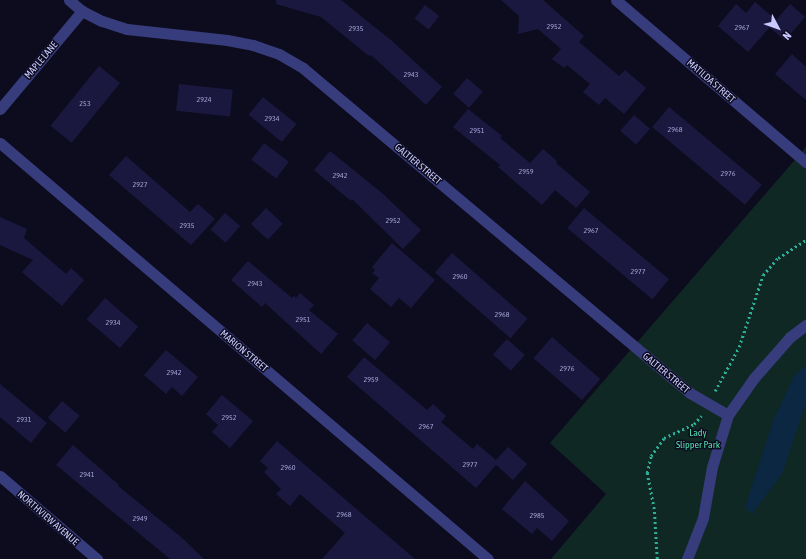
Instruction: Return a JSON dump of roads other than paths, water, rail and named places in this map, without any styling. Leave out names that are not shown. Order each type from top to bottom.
[{"type":"street","name":"GALTIER STREET","points":[[69,0],[82,11],[102,21],[127,29],[227,40],[253,45],[279,54],[303,68],[690,394],[728,415]]},
{"type":"street","name":"MATILDA STREET","points":[[616,0],[806,162]]},
{"type":"street","name":"MAPLE LANE","points":[[0,109],[82,11]]},
{"type":"street","name":"MARION STREET","points":[[0,143],[488,559]]},
{"type":"street","points":[[687,559],[703,518],[712,467],[728,415],[764,366],[790,337],[806,325]]},
{"type":"street","name":"NORTHVIEW AVENUE","points":[[0,476],[97,559]]},
{"type":"water","points":[[806,365],[806,403],[782,474],[752,514],[745,507],[773,421],[794,376]]},
{"type":"park label","name":"Lady Slipper Park","points":[[698,438]]}]
